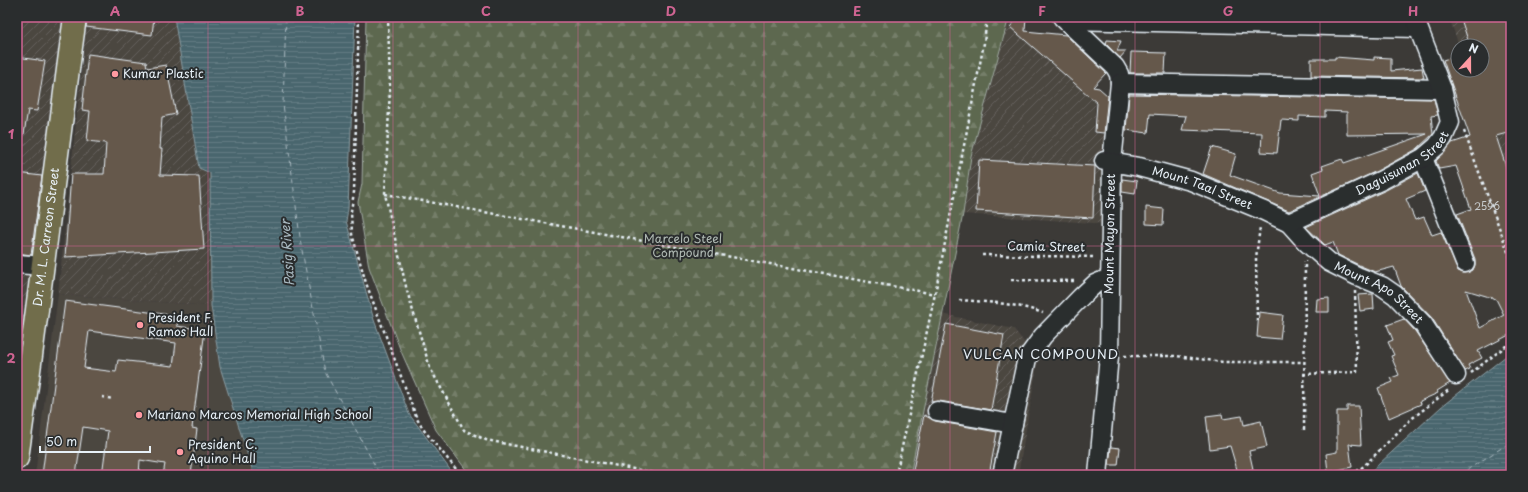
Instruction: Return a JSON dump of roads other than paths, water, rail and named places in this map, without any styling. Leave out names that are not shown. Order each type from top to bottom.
[{"type":"main road","name":"Dr. M. L. Carreon Street","points":[[17,458],[43,272],[58,135],[75,17]]},
{"type":"street","points":[[1064,19],[1415,22]]},
{"type":"street","name":"Mount Mayon Street","points":[[1064,19],[1115,67],[1120,83],[1108,162],[1109,258],[1102,281],[1109,356],[1098,475]]},
{"type":"street","name":"Daguisunan Street","points":[[1289,223],[1382,180],[1423,158],[1437,146],[1450,122],[1442,88],[1415,22]]},
{"type":"street","points":[[1120,83],[1442,88]]},
{"type":"street","points":[[1423,158],[1465,263]]},
{"type":"street","name":"Mount Taal Street","points":[[1108,162],[1191,181],[1289,223]]},
{"type":"street","name":"Mount Apo Street","points":[[1289,223],[1306,242],[1329,262],[1357,276],[1382,286],[1395,295],[1412,312],[1432,336],[1458,379]]},
{"type":"street","points":[[17,264],[43,272]]},
{"type":"street","points":[[17,274],[43,272]]},
{"type":"street","points":[[1002,475],[1027,358],[1043,336],[1059,319],[1102,281]]},
{"type":"street","points":[[937,410],[1013,424]]},
{"type":"water","name":"Pasig River","points":[[174,17],[355,17],[348,209],[346,221],[374,320],[409,414],[454,475],[254,475],[220,367],[211,306],[210,173],[199,168]]},
{"type":"water","points":[[1511,352],[1511,475],[1367,475],[1441,407]]},
{"type":"place","name":"Kumar Plastic","points":[[115,74]]},
{"type":"place","name":"President F. Ramos Hall","points":[[140,325]]},
{"type":"place","name":"Mariano Marcos Memorial High School","points":[[139,415]]},
{"type":"place","name":"President C. Aquino Hall","points":[[180,452]]},
{"type":"district","name":"VULCAN COMPOUND","points":[[1041,354]]},
{"type":"park label","name":"Marcelo Steel Compound","points":[[683,246]]}]
